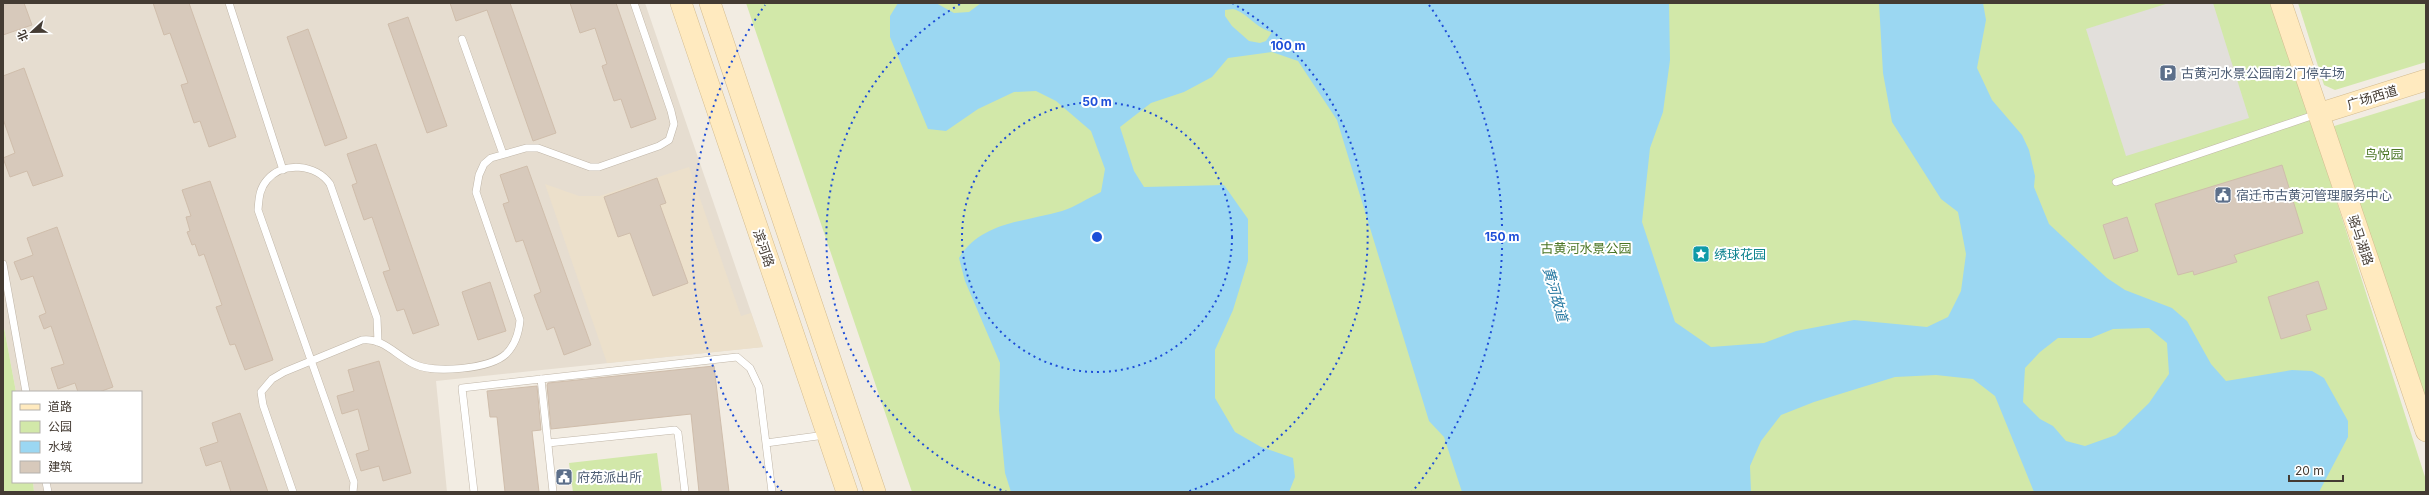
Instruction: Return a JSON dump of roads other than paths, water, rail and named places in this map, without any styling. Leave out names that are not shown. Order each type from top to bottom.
[{"type":"main road","name":"滨河路","points":[[681,3],[847,492]]},
{"type":"main road","name":"滨河路","points":[[710,3],[875,492]]},
{"type":"main road","name":"骆马湖路","points":[[2281,3],[2426,431]]},
{"type":"main road","name":"广场西道","points":[[2318,114],[2426,80]]},
{"type":"lane","points":[[229,3],[284,170]]},
{"type":"lane","points":[[293,492],[262,405],[261,392],[272,379],[312,360],[362,340],[371,338],[414,365],[435,369],[455,369],[496,361],[506,354],[514,343],[519,331],[520,320],[476,192],[479,175],[484,164],[491,158],[503,154],[526,148],[538,148],[590,167],[599,167],[659,146],[669,140],[674,124],[671,111],[634,3]]},
{"type":"lane","points":[[462,39],[503,154]]},
{"type":"lane","points":[[2116,182],[2318,114]]},
{"type":"lane","points":[[353,492],[354,482],[258,210],[259,194],[263,186],[273,175],[284,170],[298,167],[307,168],[325,177],[330,184],[377,318],[378,342]]},
{"type":"lane","points":[[3,264],[26,391]]},
{"type":"lane","points":[[474,492],[462,388],[737,356],[750,368],[759,387],[772,492]]},
{"type":"lane","points":[[541,379],[553,492]]},
{"type":"lane","points":[[548,443],[675,430],[678,433],[685,492]]},
{"type":"lane","points":[[766,442],[828,434]]},
{"type":"water","name":"黄河故道","points":[[898,3],[936,3],[954,13],[969,12],[981,3],[1669,3],[1670,60],[1663,112],[1650,148],[1642,222],[1675,322],[1711,347],[1764,343],[1796,331],[1854,320],[1927,327],[1948,317],[1961,291],[1966,254],[1958,212],[1941,199],[1892,122],[1883,73],[1879,3],[1983,3],[1986,20],[1977,68],[1992,100],[2022,135],[2029,150],[2035,176],[2034,187],[2049,224],[2107,278],[2125,290],[2172,308],[2187,321],[2211,364],[2226,381],[2292,370],[2312,371],[2324,378],[2348,421],[2348,437],[2319,492],[2034,492],[1995,396],[1973,379],[1936,375],[1895,377],[1814,402],[1781,415],[1761,441],[1750,466],[1751,492],[1462,492],[1444,437],[1429,421],[1337,120],[1298,61],[1272,52],[1228,58],[1212,77],[1184,92],[1151,103],[1120,127],[1134,171],[1144,187],[1224,185],[1248,219],[1248,261],[1233,310],[1215,350],[1215,398],[1235,432],[1261,447],[1293,458],[1295,477],[1289,492],[1011,492],[1005,473],[999,410],[1000,363],[965,281],[959,258],[968,246],[991,230],[1004,225],[1062,211],[1101,192],[1105,169],[1091,131],[1056,101],[1036,91],[1014,92],[978,109],[946,131],[928,129],[890,37],[890,16]],"holes":[[[1233,9],[1266,30],[1272,32],[1266,41],[1260,43],[1249,41],[1232,26],[1225,16],[1225,10]],[[2149,328],[2167,343],[2169,374],[2149,403],[2116,435],[2085,446],[2066,441],[2053,426],[2040,419],[2023,402],[2025,368],[2040,352],[2058,338],[2091,338],[2113,329]]]},
{"type":"place","name":"古黄河水景公园南2门停车场","points":[[2168,73]]},
{"type":"place","name":"宿迁市古黄河管理服务中心","points":[[2223,195]]},
{"type":"place","name":"绣球花园","points":[[1701,254]]},
{"type":"place","name":"府苑派出所","points":[[564,477]]},
{"type":"park label","name":"鸟悦园","points":[[2384,154]]},
{"type":"park label","name":"古黄河水景公园","points":[[1586,248]]}]
